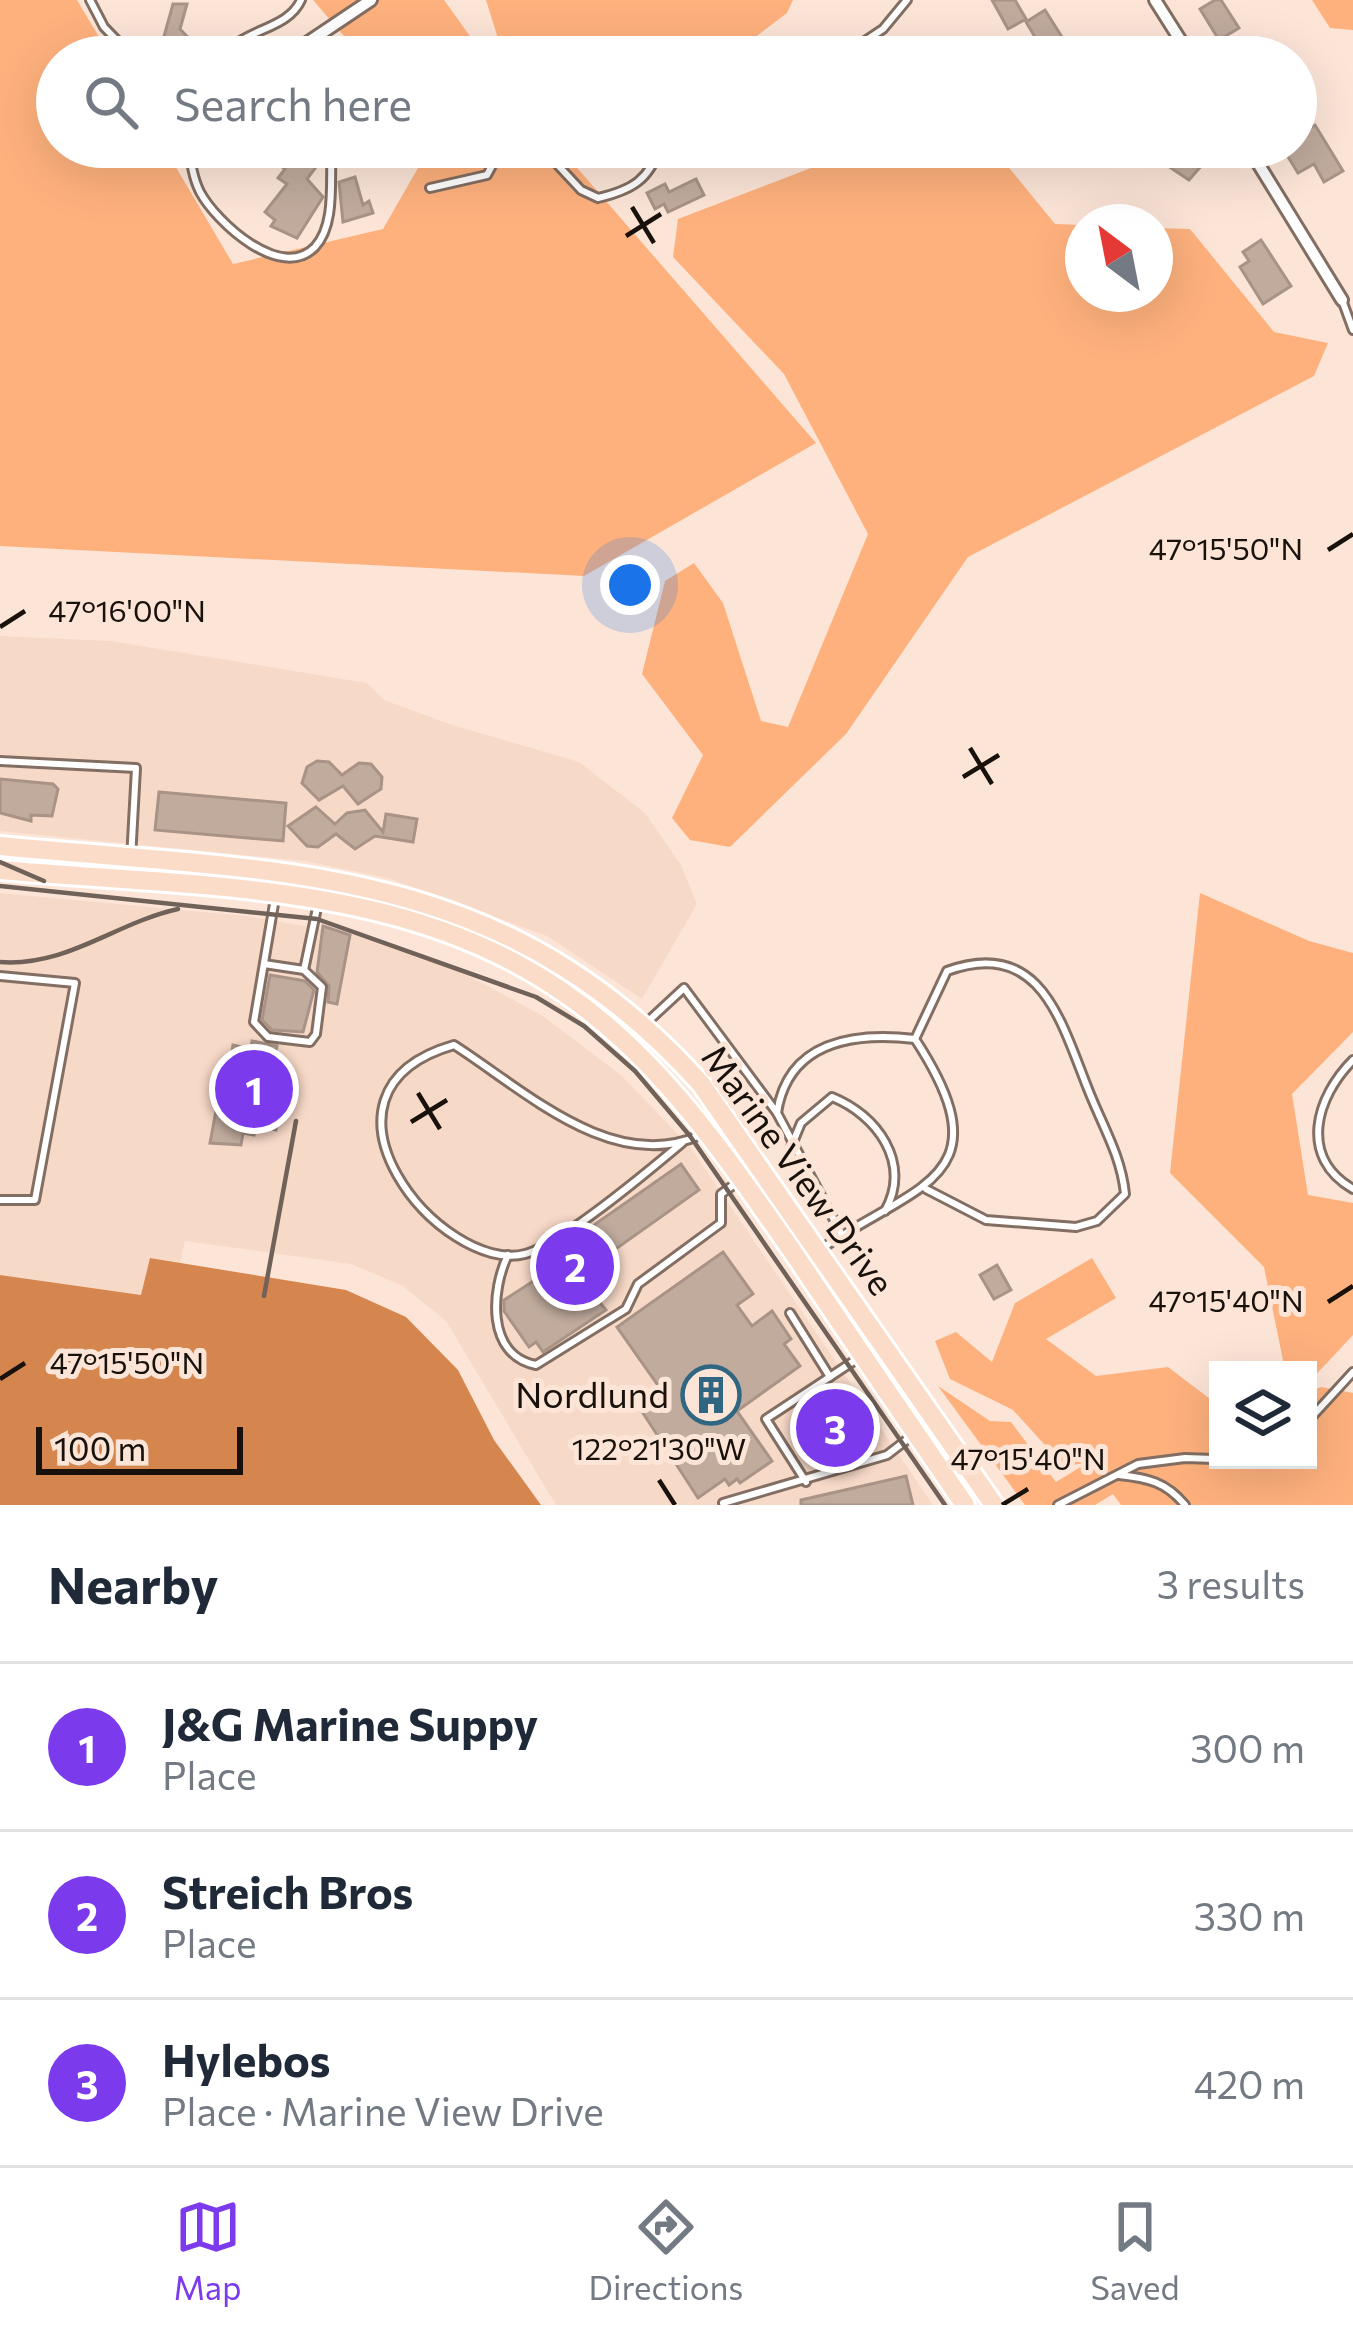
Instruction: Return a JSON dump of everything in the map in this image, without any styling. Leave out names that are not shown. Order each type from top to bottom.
[{"type":"main road","name":"Marine View Drive","points":[[0,845],[302,874],[410,896],[534,949],[643,1027],[701,1084],[994,1505]]},
{"type":"main road","name":"Marine View Drive","points":[[0,870],[319,900],[441,931],[553,985],[612,1029],[709,1131],[965,1505]]},
{"type":"street","points":[[317,36],[370,0]]},
{"type":"street","points":[[1155,0],[1178,36]]},
{"type":"street","points":[[1261,168],[1342,300]]},
{"type":"lane","points":[[90,0],[113,36]]},
{"type":"lane","points":[[251,36],[294,14],[301,0]]},
{"type":"lane","points":[[872,36],[907,0]]},
{"type":"lane","points":[[192,168],[214,212],[260,249],[290,257],[314,248],[322,235],[330,213],[331,168]]},
{"type":"lane","points":[[430,188],[488,175],[492,168]]},
{"type":"lane","points":[[561,168],[581,190],[598,198],[634,186],[653,168]]},
{"type":"lane","points":[[1342,300],[1353,330]]},
{"type":"lane","points":[[0,761],[136,768],[130,881]]},
{"type":"lane","points":[[265,964],[304,970],[323,990],[316,1034],[305,1043],[268,1037],[256,1028],[265,964],[276,894]]},
{"type":"lane","points":[[304,970],[319,900]]},
{"type":"lane","points":[[914,1040],[946,971],[975,961],[1007,966],[1025,979],[1066,1022],[1087,1087],[1122,1166],[1125,1194],[1097,1221],[1076,1227],[986,1220],[926,1189]]},
{"type":"lane","points":[[0,976],[75,982],[35,1200],[0,1200]]},
{"type":"lane","points":[[643,1027],[684,988],[777,1114],[842,1235]]},
{"type":"lane","points":[[777,1114],[780,1094],[802,1064],[833,1039],[914,1040]]},
{"type":"lane","points":[[818,1252],[926,1189],[946,1165],[953,1136],[940,1078],[914,1040]]},
{"type":"lane","points":[[683,1142],[630,1187],[528,1254],[508,1255],[449,1230],[395,1180],[379,1113],[398,1072],[454,1045],[604,1140],[667,1146],[709,1131]]},
{"type":"lane","points":[[1353,1060],[1323,1097],[1317,1144],[1353,1189]]},
{"type":"lane","points":[[791,1147],[801,1124],[832,1097],[857,1107],[884,1135],[892,1163],[896,1191],[883,1214]]},
{"type":"lane","points":[[508,1255],[494,1282],[495,1321],[511,1351],[522,1362],[536,1365],[626,1309],[638,1284],[721,1223],[721,1194],[742,1179]]},
{"type":"lane","points":[[790,1313],[830,1377]]},
{"type":"lane","points":[[806,1482],[766,1418],[863,1354]]},
{"type":"lane","points":[[1317,1411],[1353,1372]]},
{"type":"lane","points":[[723,1504],[887,1455],[916,1433]]},
{"type":"lane","points":[[1058,1505],[1115,1474],[1164,1460],[1209,1460]]},
{"type":"lane","points":[[1115,1474],[1154,1480],[1172,1488],[1185,1505]]},
{"type":"shaded area","points":[[0,0],[77,0],[98,36],[36,36],[36,168],[176,168],[233,264],[383,229],[418,168],[577,168],[816,443],[584,576],[0,546]]},
{"type":"shaded area","points":[[313,0],[444,0],[470,36],[344,36]]},
{"type":"shaded area","points":[[486,0],[793,0],[787,13],[757,36],[497,36]]},
{"type":"shaded area","points":[[1312,0],[1353,0],[1353,30],[1330,28]]},
{"type":"shaded area","points":[[811,168],[1009,168],[1055,224],[1065,224],[1065,312],[1173,312],[1173,229],[1190,229],[1274,332],[1328,343],[1314,376],[968,557],[846,734],[730,847],[690,840],[672,818],[703,755],[642,674],[665,581],[694,563],[723,603],[761,721],[788,727],[868,534],[784,374],[673,257],[678,219]]},
{"type":"shaded area","points":[[0,636],[111,641],[367,683],[384,700],[579,762],[645,813],[681,865],[697,904],[642,999],[547,936],[387,878],[305,861],[0,831]]},
{"type":"shaded area","points":[[0,893],[246,916],[358,935],[454,968],[543,1016],[622,1076],[691,1148],[933,1505],[556,1505],[446,1321],[403,1286],[351,1264],[185,1241],[180,1262],[150,1258],[142,1295],[0,1275]]},
{"type":"shaded area","points":[[1200,893],[1309,941],[1353,953],[1353,1032],[1292,1094],[1308,1195],[1353,1203],[1353,1335],[1317,1373],[1317,1361],[1283,1361],[1264,1267],[1170,1173]]},
{"type":"shaded area","points":[[150,1258],[346,1290],[406,1317],[458,1370],[494,1440],[541,1505],[0,1505],[0,1275],[141,1295]]},
{"type":"shaded area","points":[[1092,1258],[1116,1298],[1046,1339],[1096,1376],[1168,1367],[1209,1398],[1209,1469],[1317,1469],[1317,1389],[1353,1393],[1353,1505],[1121,1505],[1113,1494],[1095,1505],[1025,1505],[938,1386],[990,1421],[1011,1422],[1056,1482],[1087,1463],[1064,1466],[1013,1410],[950,1379],[935,1341],[956,1332],[992,1362],[1015,1303]]},
{"type":"building","points":[[992,0],[1015,0],[1026,19],[1008,29]]},
{"type":"building","points":[[1221,0],[1239,28],[1217,36],[1200,9]]},
{"type":"building","points":[[173,4],[187,4],[180,29],[187,36],[164,36]]},
{"type":"building","points":[[1045,10],[1061,36],[1034,36],[1026,22]]},
{"type":"building","points":[[1317,128],[1343,171],[1324,182],[1316,168]]},
{"type":"building","points":[[315,168],[307,179],[323,197],[297,238],[271,226],[275,220],[265,212],[287,184],[278,178],[285,169]]},
{"type":"building","points":[[1171,168],[1199,168],[1189,180]]},
{"type":"building","points":[[355,177],[363,205],[369,201],[373,213],[343,222],[339,182]]},
{"type":"building","points":[[696,179],[704,195],[668,212],[664,204],[655,209],[647,193],[665,184],[669,192]]},
{"type":"building","points":[[1261,240],[1291,286],[1263,304],[1240,267],[1249,261],[1243,252]]},
{"type":"building","points":[[317,761],[329,762],[342,775],[359,763],[371,764],[382,777],[381,789],[358,804],[343,786],[319,800],[302,783],[307,767]]},
{"type":"building","points":[[0,779],[53,784],[58,789],[52,816],[31,815],[31,821],[0,813]]},
{"type":"building","points":[[159,792],[286,803],[283,841],[155,830]]},
{"type":"building","points":[[316,807],[335,824],[347,813],[365,810],[383,832],[386,814],[417,819],[413,842],[375,836],[355,849],[336,834],[318,847],[307,846],[288,826]]},
{"type":"building","points":[[323,926],[350,935],[337,1004],[328,1002],[329,986],[317,972]]},
{"type":"building","points":[[270,975],[305,981],[314,990],[303,1032],[272,1030],[262,1020]]},
{"type":"building","points":[[252,1041],[277,1046],[273,1065],[286,1067],[276,1130],[256,1126],[254,1135],[243,1133],[241,1145],[210,1143],[216,1111],[222,1113],[233,1045],[251,1049]]},
{"type":"building","points":[[681,1164],[699,1190],[593,1265],[610,1290],[597,1299],[606,1310],[543,1352],[536,1342],[529,1347],[504,1311],[504,1300],[569,1258],[561,1248]]},
{"type":"building","points":[[723,1252],[753,1294],[737,1305],[752,1326],[772,1311],[791,1339],[784,1344],[800,1366],[737,1411],[772,1461],[740,1483],[737,1479],[729,1485],[725,1479],[698,1498],[641,1410],[664,1394],[617,1327]]},
{"type":"building","points":[[997,1265],[1011,1290],[994,1299],[980,1275]]},
{"type":"building","points":[[857,1391],[878,1422],[814,1465],[793,1435]]},
{"type":"building","points":[[906,1476],[913,1505],[801,1505],[801,1500]]},
{"type":"railway","points":[[0,862],[44,881]]},
{"type":"railway","points":[[0,886],[317,919],[536,997],[584,1026],[635,1071],[690,1136],[945,1505]]},
{"type":"railway","points":[[0,962],[47,958],[178,909]]},
{"type":"railway","points":[[264,1296],[296,1121]]},
{"type":"place","name":"J&G Marine Suppy","points":[[254,1089]]},
{"type":"place","name":"Streich Bros","points":[[575,1266]]},
{"type":"place","name":"Nordlund","points":[[711,1395]]},
{"type":"place","name":"Hylebos","points":[[835,1428]]}]
